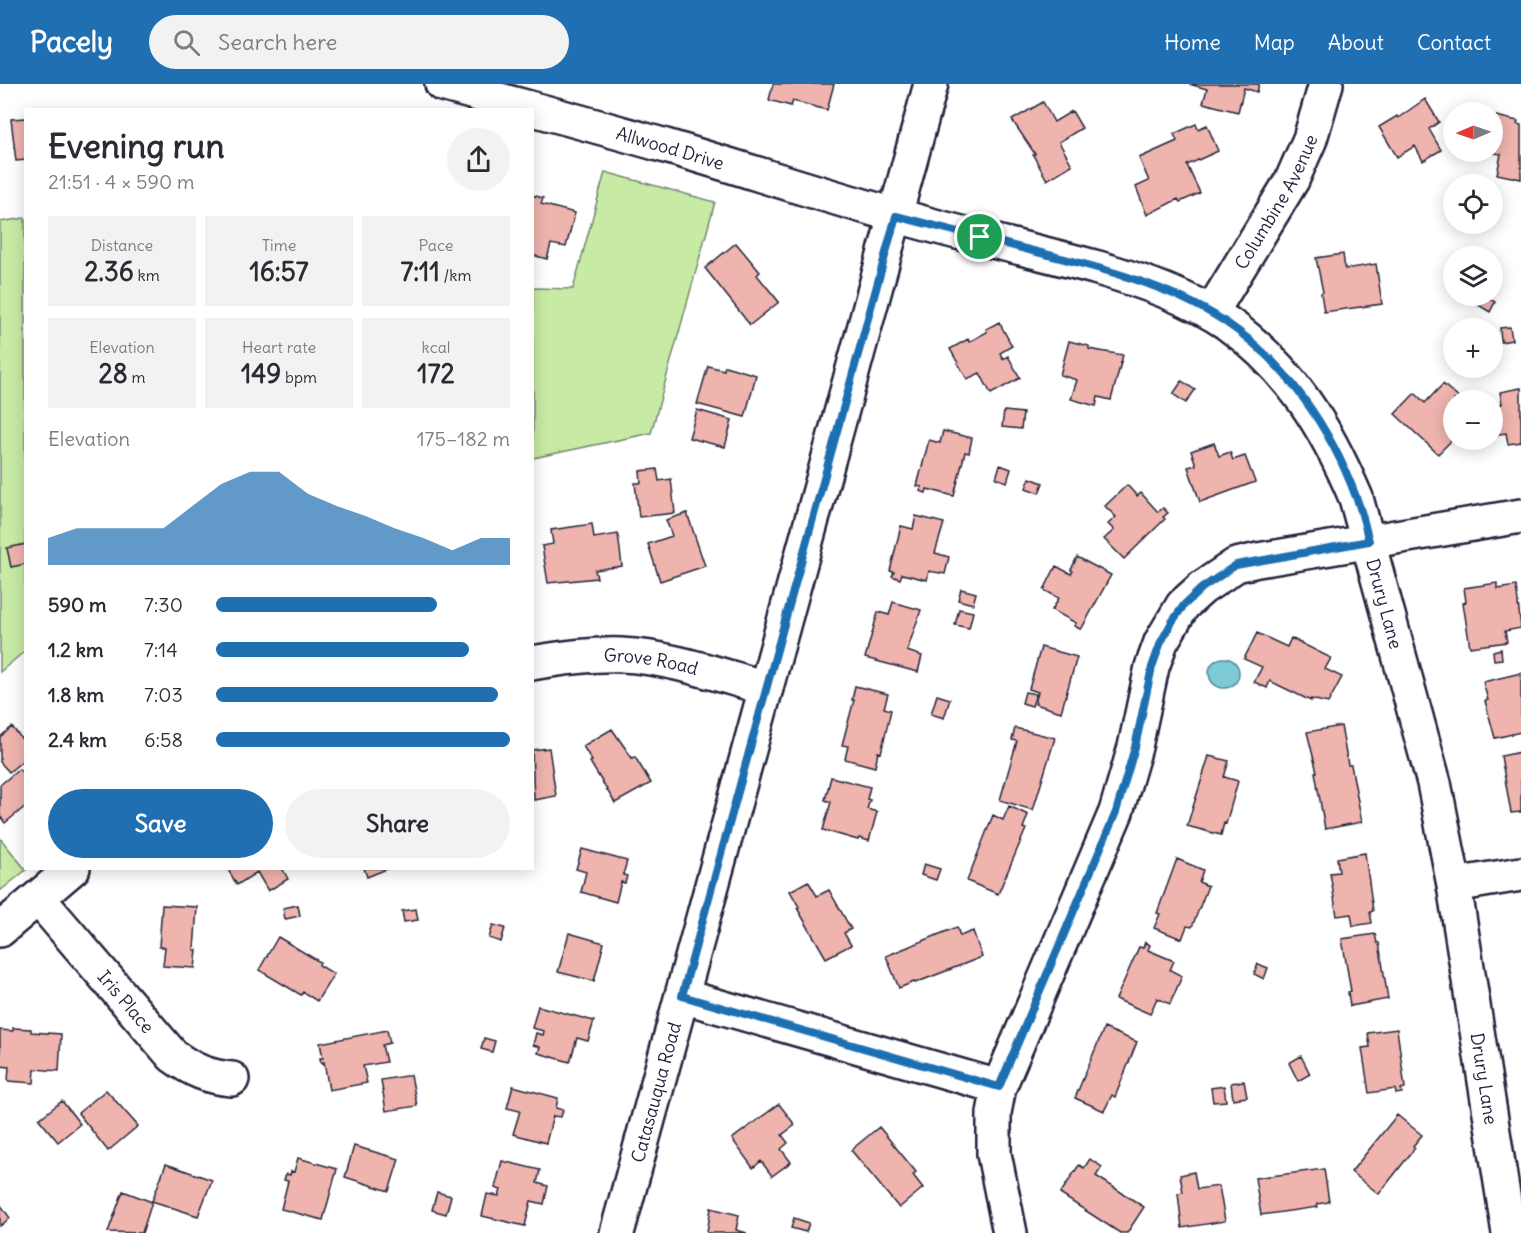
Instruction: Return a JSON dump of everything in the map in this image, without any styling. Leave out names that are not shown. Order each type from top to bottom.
[{"type":"street","name":"Allwood Drive","points":[[442,84],[515,94],[667,146],[896,216]]},
{"type":"street","name":"Catasauqua Road","points":[[617,1233],[932,84]]},
{"type":"street","name":"Columbine Avenue","points":[[1211,313],[1292,180],[1310,139],[1326,84]]},
{"type":"street","name":"Drury Lane","points":[[896,216],[1064,259],[1143,282],[1211,313],[1250,340],[1278,366],[1302,396],[1323,428],[1356,498],[1434,783],[1454,885],[1509,1233]]},
{"type":"street","points":[[1010,1233],[994,1154],[994,1113],[999,1087],[1116,812],[1135,747],[1152,667],[1161,642],[1184,605],[1202,588],[1236,565],[1521,516]]},
{"type":"street","name":"Grove Road","points":[[534,663],[575,656],[622,655],[668,662],[766,688]]},
{"type":"street","points":[[0,930],[72,870]]},
{"type":"street","points":[[1454,885],[1521,874]]},
{"type":"street","name":"Iris Place","points":[[38,898],[173,1056],[191,1069],[212,1077],[232,1079]]},
{"type":"street","points":[[682,996],[999,1087]]},
{"type":"green space","points":[[605,172],[715,202],[651,433],[534,458],[534,288],[573,289]]},
{"type":"green space","points":[[24,218],[24,652],[0,672],[0,222]]},
{"type":"green space","points":[[0,838],[26,870],[0,891]]},
{"type":"water","points":[[1224,658],[1235,662],[1239,673],[1235,684],[1224,688],[1213,684],[1209,673],[1213,662]]},
{"type":"building","points":[[773,84],[834,84],[827,110],[793,101],[791,106],[769,100]]},
{"type":"building","points":[[1189,84],[1259,84],[1257,92],[1244,88],[1238,112],[1203,103],[1207,89]]},
{"type":"building","points":[[1425,99],[1439,122],[1429,129],[1441,150],[1423,161],[1415,146],[1397,157],[1379,127],[1397,116],[1398,118]]},
{"type":"building","points":[[1043,102],[1054,122],[1072,111],[1082,128],[1059,142],[1072,165],[1047,180],[1033,155],[1035,154],[1012,120]]},
{"type":"building","points":[[24,118],[24,160],[16,161],[11,119]]},
{"type":"building","points":[[1503,118],[1518,121],[1517,124],[1521,125],[1521,179],[1497,174],[1499,162],[1503,162]]},
{"type":"building","points":[[1196,124],[1198,129],[1207,125],[1218,151],[1187,165],[1200,193],[1180,202],[1178,199],[1147,215],[1136,187],[1149,181],[1139,158],[1177,141],[1174,134]]},
{"type":"building","points":[[534,196],[543,198],[541,204],[575,213],[566,247],[551,244],[547,259],[534,256]]},
{"type":"building","points":[[736,243],[760,272],[757,275],[779,302],[750,325],[705,268]]},
{"type":"building","points":[[1343,254],[1345,269],[1376,264],[1382,304],[1324,312],[1321,293],[1323,292],[1316,258]]},
{"type":"building","points":[[1480,306],[1493,306],[1490,312]]},
{"type":"building","points":[[999,322],[1012,346],[1000,353],[1003,359],[1008,356],[1020,378],[991,394],[980,373],[967,379],[950,349],[968,339],[969,342]]},
{"type":"building","points":[[1510,327],[1512,340],[1503,342],[1503,328]]},
{"type":"building","points":[[1069,341],[1089,346],[1089,349],[1123,355],[1111,400],[1098,397],[1096,406],[1071,399],[1077,380],[1060,375]]},
{"type":"building","points":[[708,366],[724,370],[725,366],[756,375],[745,417],[697,404]]},
{"type":"building","points":[[1182,381],[1195,390],[1186,403],[1173,394]]},
{"type":"building","points":[[1443,384],[1450,390],[1443,390],[1443,449],[1438,454],[1395,414],[1415,393],[1425,403]]},
{"type":"building","points":[[1521,388],[1521,442],[1508,444],[1506,433],[1503,433],[1503,391]]},
{"type":"building","points":[[697,410],[732,420],[725,447],[689,438]]},
{"type":"building","points":[[1004,411],[1023,413],[1021,429],[1002,427]]},
{"type":"building","points":[[943,431],[972,438],[969,453],[965,452],[954,496],[927,489],[926,493],[920,491],[922,487],[917,486],[929,440],[940,443]]},
{"type":"building","points":[[1214,443],[1219,456],[1230,452],[1233,460],[1245,456],[1255,482],[1200,502],[1188,467],[1196,465],[1191,451]]},
{"type":"building","points":[[1000,465],[1011,469],[1007,482],[996,478]]},
{"type":"building","points":[[657,469],[659,481],[671,479],[675,513],[639,517],[635,483],[641,483],[640,471]]},
{"type":"building","points":[[1030,478],[1043,483],[1039,493],[1026,488]]},
{"type":"building","points":[[1127,485],[1137,496],[1141,493],[1158,512],[1163,508],[1168,513],[1163,517],[1165,519],[1124,559],[1104,539],[1114,530],[1108,524],[1116,517],[1105,506]]},
{"type":"building","points":[[687,513],[705,566],[660,581],[648,544],[672,536],[666,520]]},
{"type":"building","points":[[916,516],[944,523],[935,553],[949,557],[945,574],[929,571],[927,580],[902,574],[900,579],[892,576],[894,572],[890,571],[901,526],[913,529]]},
{"type":"building","points":[[592,524],[594,538],[618,534],[622,566],[595,570],[597,578],[548,583],[542,546],[553,544],[551,530]]},
{"type":"building","points":[[24,544],[24,564],[11,567],[7,548]]},
{"type":"building","points":[[1077,557],[1111,575],[1080,629],[1074,626],[1076,623],[1052,610],[1059,598],[1044,590],[1056,566],[1071,574]]},
{"type":"building","points":[[1497,583],[1497,589],[1516,586],[1521,628],[1505,631],[1507,642],[1470,647],[1463,603],[1466,602],[1464,588]]},
{"type":"building","points":[[961,589],[976,593],[973,604],[958,600]]},
{"type":"building","points":[[893,602],[921,610],[907,651],[922,656],[918,672],[865,658],[878,612],[889,615]]},
{"type":"building","points":[[959,609],[973,612],[969,628],[955,625]]},
{"type":"building","points":[[1257,633],[1287,647],[1291,638],[1331,658],[1325,669],[1342,677],[1328,703],[1311,699],[1311,701],[1270,681],[1267,688],[1254,682],[1262,667],[1244,659]]},
{"type":"building","points":[[1041,647],[1077,657],[1061,712],[1035,704],[1038,692],[1029,689]]},
{"type":"building","points":[[1501,649],[1502,659],[1494,660],[1493,651]]},
{"type":"building","points":[[1521,673],[1521,732],[1495,738],[1485,701],[1488,700],[1483,682]]},
{"type":"building","points":[[855,686],[888,694],[884,708],[891,710],[881,753],[878,752],[875,767],[845,759],[848,746],[842,745],[854,700],[852,700]]},
{"type":"building","points":[[1025,692],[1036,694],[1032,706],[1022,703]]},
{"type":"building","points":[[937,695],[950,699],[944,718],[931,714]]},
{"type":"building","points":[[1341,726],[1362,822],[1325,829],[1315,772],[1317,772],[1307,732]]},
{"type":"building","points":[[12,727],[24,742],[24,760],[9,772],[0,762],[0,737]]},
{"type":"building","points":[[1015,728],[1055,738],[1033,810],[1000,800],[1017,741],[1012,740]]},
{"type":"building","points":[[612,729],[632,758],[635,757],[651,783],[615,803],[583,746]]},
{"type":"building","points":[[549,748],[556,796],[534,800],[534,750]]},
{"type":"building","points":[[1521,752],[1521,812],[1511,813],[1501,756]]},
{"type":"building","points":[[1209,756],[1229,761],[1224,777],[1238,781],[1221,835],[1187,826]]},
{"type":"building","points":[[19,769],[24,774],[24,808],[5,823],[0,816],[0,785]]},
{"type":"building","points":[[831,777],[870,787],[867,809],[877,812],[869,841],[823,830],[831,802],[825,800]]},
{"type":"building","points":[[1009,806],[1028,815],[1023,828],[1026,829],[998,894],[967,881],[993,815],[1003,820]]},
{"type":"building","points":[[582,849],[627,861],[623,875],[627,876],[625,883],[621,882],[616,902],[581,892],[586,872],[576,869]]},
{"type":"building","points":[[1365,853],[1373,911],[1370,912],[1372,923],[1353,926],[1351,914],[1337,916],[1330,873],[1339,872],[1337,858]]},
{"type":"building","points":[[1177,859],[1203,870],[1199,882],[1208,886],[1192,927],[1187,926],[1182,939],[1154,928],[1160,914],[1157,913]]},
{"type":"building","points":[[924,864],[940,869],[936,880],[921,875]]},
{"type":"building","points":[[228,870],[283,870],[288,879],[268,891],[257,872],[237,885]]},
{"type":"building","points":[[365,870],[384,870],[367,877]]},
{"type":"building","points":[[808,881],[817,896],[829,890],[851,929],[844,933],[851,945],[826,958],[797,908],[799,907],[790,891]]},
{"type":"building","points":[[162,905],[197,907],[195,968],[163,966],[165,947],[159,947]]},
{"type":"building","points":[[298,905],[300,916],[285,919],[283,908]]},
{"type":"building","points":[[416,909],[418,920],[404,922],[402,911]]},
{"type":"building","points":[[493,925],[505,928],[501,942],[489,938]]},
{"type":"building","points":[[957,927],[960,936],[973,931],[982,957],[899,988],[886,956]]},
{"type":"building","points":[[569,933],[604,943],[594,981],[558,972]]},
{"type":"building","points":[[1375,934],[1377,943],[1379,943],[1388,999],[1350,1006],[1348,992],[1351,991],[1342,939]]},
{"type":"building","points":[[278,937],[320,962],[319,965],[334,974],[317,1001],[303,992],[301,995],[259,970]]},
{"type":"building","points":[[1145,942],[1150,945],[1148,950],[1174,961],[1170,970],[1182,976],[1170,1004],[1157,998],[1150,1014],[1116,999],[1139,947],[1143,948]]},
{"type":"building","points":[[1258,964],[1268,968],[1264,979],[1254,974]]},
{"type":"building","points":[[538,1006],[594,1021],[588,1041],[577,1038],[570,1062],[538,1053],[540,1047],[533,1045],[536,1033],[543,1035],[544,1031],[532,1028]]},
{"type":"building","points":[[13,1028],[61,1034],[59,1071],[35,1069],[34,1083],[8,1081],[9,1067],[0,1066],[0,1030],[13,1031]]},
{"type":"building","points":[[1104,1028],[1137,1042],[1115,1097],[1112,1095],[1104,1111],[1075,1098]]},
{"type":"building","points":[[1397,1029],[1405,1088],[1401,1089],[1402,1093],[1396,1094],[1395,1089],[1369,1093],[1362,1048],[1370,1047],[1368,1033]]},
{"type":"building","points":[[387,1030],[390,1043],[382,1045],[386,1062],[363,1066],[367,1083],[329,1090],[324,1062],[321,1063],[320,1058],[323,1058],[320,1043]]},
{"type":"building","points":[[484,1038],[495,1041],[492,1052],[481,1049]]},
{"type":"building","points":[[1301,1056],[1310,1074],[1298,1081],[1289,1063]]},
{"type":"building","points":[[411,1075],[417,1106],[386,1111],[381,1080]]},
{"type":"building","points":[[1244,1081],[1247,1097],[1233,1099],[1231,1083]]},
{"type":"building","points":[[513,1086],[558,1098],[556,1108],[563,1110],[561,1117],[553,1116],[546,1143],[513,1134],[520,1111],[507,1108]]},
{"type":"building","points":[[1224,1086],[1226,1101],[1213,1102],[1211,1088]]},
{"type":"building","points":[[106,1090],[138,1126],[108,1151],[78,1113]]},
{"type":"building","points":[[62,1101],[80,1124],[58,1142],[39,1119]]},
{"type":"building","points":[[779,1104],[795,1125],[782,1135],[788,1143],[781,1149],[791,1162],[772,1176],[761,1161],[753,1168],[732,1139]]},
{"type":"building","points":[[1397,1115],[1422,1135],[1413,1146],[1415,1148],[1379,1194],[1351,1172]]},
{"type":"building","points":[[879,1127],[916,1172],[913,1175],[923,1188],[899,1208],[851,1150]]},
{"type":"building","points":[[354,1146],[399,1159],[389,1191],[345,1177]]},
{"type":"building","points":[[298,1158],[337,1169],[323,1220],[281,1209],[288,1181],[284,1180],[286,1174],[290,1175],[291,1171],[294,1172]]},
{"type":"building","points":[[1090,1159],[1102,1167],[1096,1176],[1144,1207],[1127,1233],[1120,1233],[1060,1194],[1079,1165],[1084,1168]]},
{"type":"building","points":[[502,1161],[540,1170],[537,1183],[548,1186],[544,1204],[531,1201],[525,1226],[482,1216],[487,1194],[499,1196],[501,1190],[495,1188]]},
{"type":"building","points":[[166,1164],[212,1180],[198,1216],[152,1201]]},
{"type":"building","points":[[1324,1169],[1329,1202],[1317,1204],[1318,1207],[1261,1215],[1255,1178]]},
{"type":"building","points":[[1194,1172],[1197,1189],[1219,1186],[1225,1221],[1182,1228],[1178,1193],[1183,1192],[1180,1175]]},
{"type":"building","points":[[123,1191],[152,1202],[142,1233],[108,1232]]},
{"type":"building","points":[[437,1192],[451,1196],[446,1214],[432,1210]]},
{"type":"building","points":[[0,1204],[10,1218],[0,1226]]},
{"type":"building","points":[[711,1208],[739,1215],[736,1230],[747,1233],[707,1233]]},
{"type":"building","points":[[794,1218],[809,1223],[806,1232],[791,1228]]},
{"type":"route","points":[[896,216],[980,237],[1143,282],[1211,313],[1250,340],[1278,366],[1302,396],[1323,428],[1356,498],[1369,541],[1236,565],[1202,588],[1184,605],[1172,622],[1161,642],[1152,667],[1135,747],[1116,812],[999,1087],[682,996],[896,216]]}]
